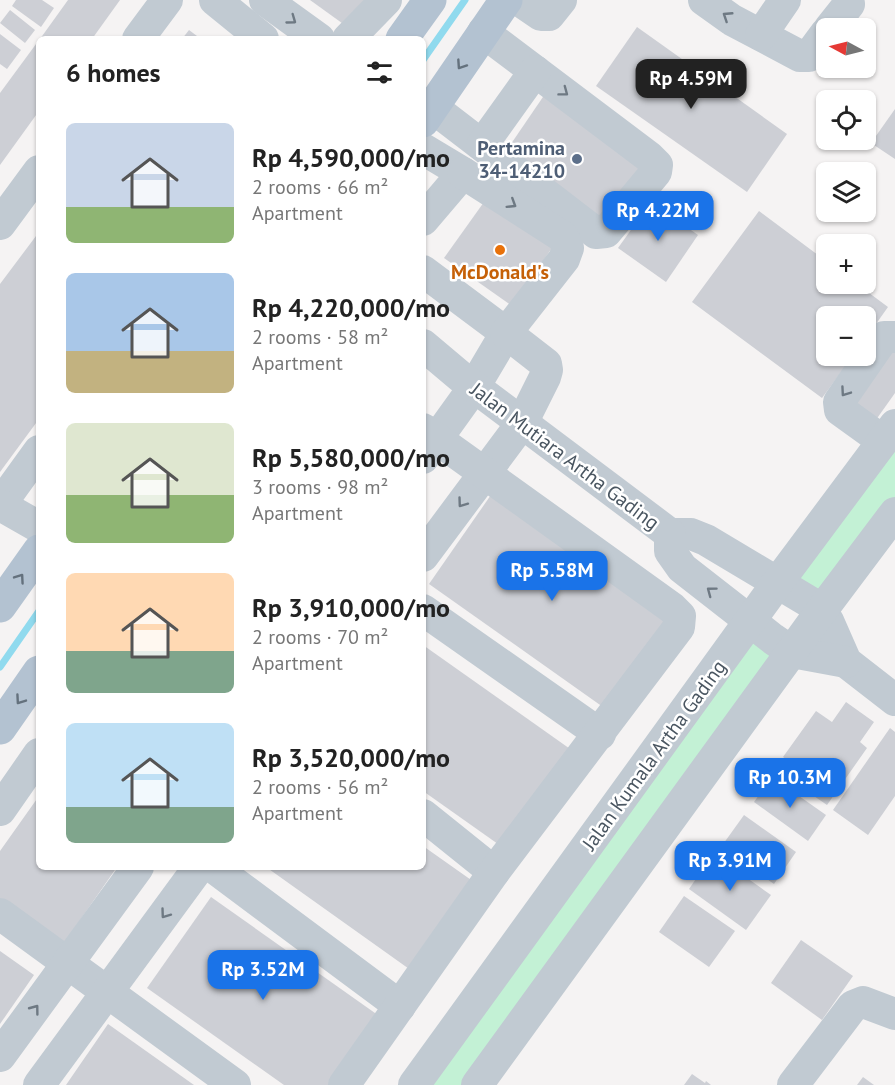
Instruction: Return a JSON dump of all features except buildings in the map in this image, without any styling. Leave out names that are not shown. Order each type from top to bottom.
[{"type":"main road","points":[[404,36],[430,0]]},
{"type":"main road","points":[[428,114],[506,0]]},
{"type":"main road","points":[[0,606],[36,555]]},
{"type":"main road","points":[[0,728],[36,676]]},
{"type":"street","points":[[140,36],[167,0]]},
{"type":"street","points":[[215,0],[259,36]]},
{"type":"street","points":[[265,0],[315,36]]},
{"type":"street","points":[[351,36],[386,0]]},
{"type":"street","points":[[519,0],[541,15],[549,15],[561,0]]},
{"type":"street","points":[[704,0],[732,20],[800,56],[809,56],[816,47]]},
{"type":"street","points":[[761,35],[785,0]]},
{"type":"street","points":[[838,18],[849,4],[848,0]]},
{"type":"street","points":[[428,114],[482,146],[596,233],[603,234],[656,172],[657,165],[649,157],[483,32]]},
{"type":"street","points":[[482,146],[535,71]]},
{"type":"street","points":[[344,1085],[494,872],[680,627],[680,616],[672,608],[484,474],[427,442],[467,382],[564,259],[568,248],[564,237],[426,151]]},
{"type":"street","points":[[426,216],[463,173]]},
{"type":"street","points":[[0,224],[36,175]]},
{"type":"street","points":[[426,273],[546,364],[548,370],[522,423],[426,552]]},
{"type":"street","points":[[889,433],[840,410],[838,402],[884,337],[895,337]]},
{"type":"street","name":"Jalan Mutiara Artha Gading","points":[[426,348],[467,382],[670,534],[691,534],[706,540],[822,610]]},
{"type":"street","name":"Jalan Mutiara Artha Gading","points":[[426,357],[467,382]]},
{"type":"street","name":"Jalan Kumala Artha Gading","points":[[414,1085],[778,582],[889,433]]},
{"type":"street","points":[[36,455],[0,505],[36,525]]},
{"type":"street","points":[[477,1085],[895,513]]},
{"type":"street","name":"Jalan Mutiara Artha Gading","points":[[670,534],[670,551],[682,568],[792,652]]},
{"type":"street","points":[[822,610],[846,662]]},
{"type":"street","points":[[426,612],[600,734]]},
{"type":"street","points":[[792,652],[846,662],[895,700]]},
{"type":"street","points":[[0,810],[36,758]]},
{"type":"street","points":[[426,817],[494,872]]},
{"type":"street","points":[[0,1056],[136,870]]},
{"type":"street","points":[[39,1085],[197,870]]},
{"type":"street","points":[[217,870],[400,1006]]},
{"type":"street","points":[[0,914],[235,1085]]},
{"type":"street","points":[[793,1085],[853,1006],[863,1002],[895,1014]]},
{"type":"green space","points":[[895,423],[895,513],[822,610],[778,582]]},
{"type":"green space","points":[[750,621],[797,653],[480,1085],[413,1085]]},
{"type":"waterway","points":[[426,56],[465,0]]},
{"type":"waterway","points":[[0,667],[36,615]]},
{"type":"place","name":"Pertamina 34-14210","points":[[577,159]]},
{"type":"place","name":"McDonald's","points":[[500,250]]}]
